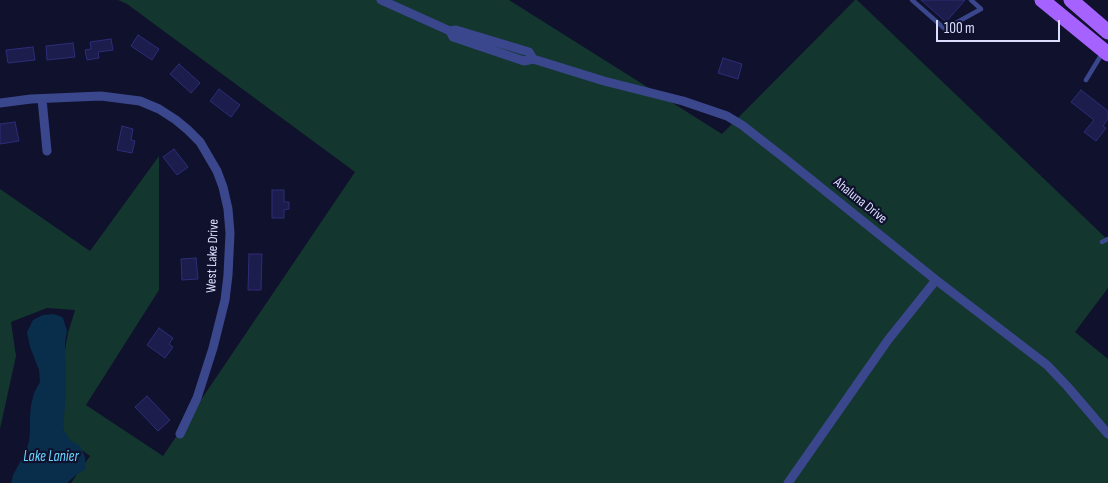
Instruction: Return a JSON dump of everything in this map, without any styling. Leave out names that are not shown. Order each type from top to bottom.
[{"type":"main road","points":[[1042,0],[1106,53]]},
{"type":"main road","points":[[1079,2],[1108,32]]},
{"type":"street","name":"Ahaluna Drive","points":[[381,0],[450,31],[456,30],[528,52],[533,59],[727,116],[742,125],[936,280],[1047,365],[1108,434]]},
{"type":"street","points":[[1068,21],[1079,2]]},
{"type":"street","name":"West Lake Drive","points":[[0,103],[42,98],[101,96],[140,101],[159,109],[188,130],[200,142],[217,171],[228,209],[230,233],[225,300],[213,348],[197,398],[180,434]]},
{"type":"street","points":[[42,98],[47,151]]},
{"type":"street","points":[[788,483],[888,340],[936,280]]},
{"type":"lane","points":[[912,0],[945,29],[981,9],[972,0]]},
{"type":"lane","points":[[1086,80],[1106,53]]},
{"type":"lane","points":[[1102,242],[1108,239]]},
{"type":"green space","points":[[118,0],[509,0],[722,134],[857,0],[1108,240],[1108,288],[1075,332],[1108,359],[1108,483],[71,483],[90,456],[64,437],[59,384],[68,333],[75,310],[47,308],[11,322],[16,356],[0,429],[0,189],[90,251],[159,156],[159,290],[86,405],[163,456],[355,172],[127,4]]},
{"type":"water","name":"Lake Lanier","points":[[53,314],[63,318],[67,331],[65,343],[66,392],[63,429],[70,440],[80,446],[85,457],[86,469],[67,483],[11,483],[29,442],[31,405],[34,393],[40,382],[39,370],[30,347],[27,332],[33,320],[43,315]]},
{"type":"building","points":[[921,0],[965,0],[946,22]]},
{"type":"building","points":[[138,35],[159,49],[152,60],[131,46]]},
{"type":"building","points":[[111,39],[113,50],[98,52],[99,58],[87,60],[85,50],[91,49],[90,42]]},
{"type":"building","points":[[73,43],[75,57],[47,60],[46,46]]},
{"type":"building","points":[[33,47],[35,60],[8,63],[6,50]]},
{"type":"building","points":[[723,58],[742,64],[738,79],[718,73]]},
{"type":"building","points":[[179,64],[200,83],[191,93],[170,74]]},
{"type":"building","points":[[219,89],[240,105],[231,117],[210,101]]},
{"type":"building","points":[[1081,90],[1108,111],[1108,119],[1103,126],[1106,128],[1096,141],[1084,132],[1094,120],[1071,102]]},
{"type":"building","points":[[15,122],[19,141],[0,144],[0,124]]},
{"type":"building","points":[[122,126],[133,129],[131,140],[135,141],[132,153],[117,150]]},
{"type":"building","points":[[174,149],[188,167],[177,175],[163,157]]},
{"type":"building","points":[[272,190],[284,190],[284,202],[289,202],[289,209],[284,210],[284,218],[272,218]]},
{"type":"building","points":[[249,254],[262,254],[261,290],[248,290]]},
{"type":"building","points":[[196,258],[198,279],[182,280],[181,259]]},
{"type":"building","points":[[159,328],[173,338],[169,344],[173,347],[165,358],[147,345]]},
{"type":"building","points":[[147,396],[170,420],[158,431],[135,407]]}]
